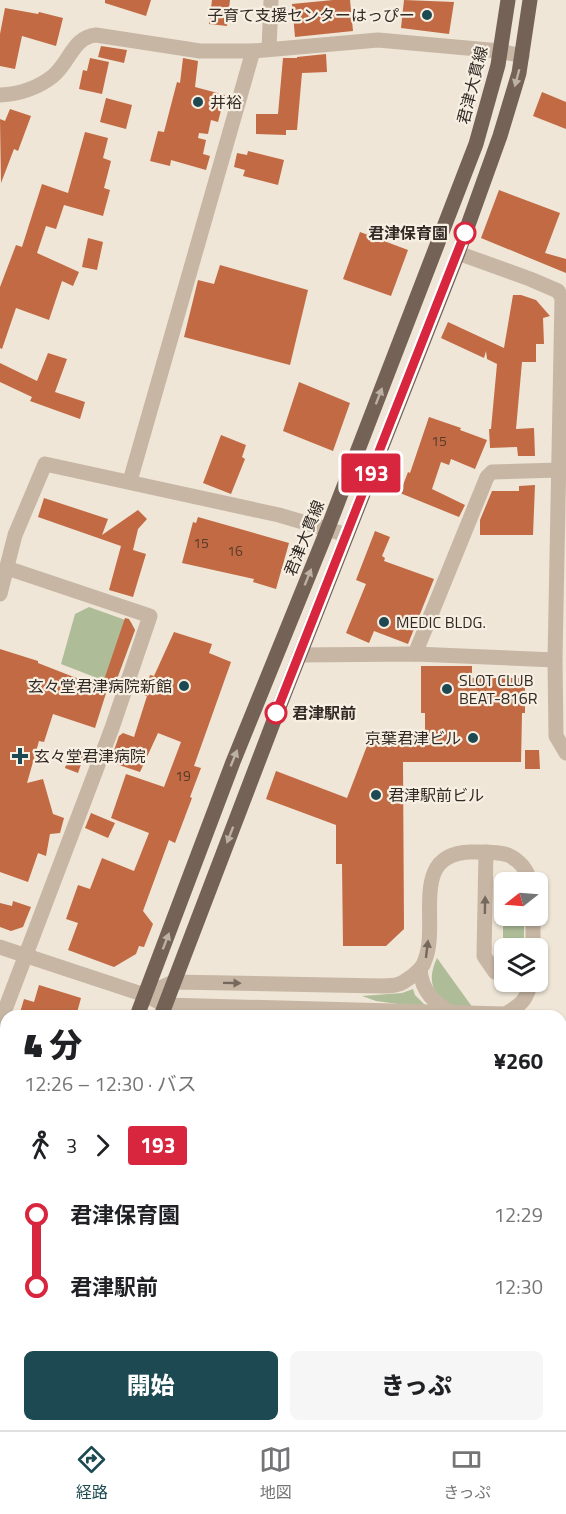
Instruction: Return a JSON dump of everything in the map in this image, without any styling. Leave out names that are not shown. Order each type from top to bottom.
[{"type":"main road","name":"君津大貫線","points":[[140,1010],[233,762],[327,529],[476,144],[488,108],[508,0]]},
{"type":"main road","points":[[163,1010],[299,655],[458,253],[500,136],[519,74],[530,0]]},
{"type":"street","points":[[269,49],[271,0]]},
{"type":"street","points":[[0,95],[14,94],[36,86],[53,75],[68,60],[77,44],[86,36],[96,35],[200,51],[253,51],[378,40],[500,51],[522,56]]},
{"type":"street","points":[[130,482],[253,51]]},
{"type":"street","points":[[458,253],[530,279],[558,291],[564,297],[559,470],[561,619],[555,660],[556,736],[566,753]]},
{"type":"street","points":[[0,594],[15,535],[45,464],[279,515],[346,535]]},
{"type":"street","points":[[415,654],[488,477],[492,472],[559,470]]},
{"type":"street","points":[[5,1010],[112,728],[150,616],[7,568]]},
{"type":"street","points":[[299,655],[415,654],[555,660]]},
{"type":"street","points":[[146,995],[173,982],[381,986],[401,984],[420,970],[426,959],[432,874],[438,864],[462,852],[486,852],[506,854],[520,863],[527,872]]},
{"type":"street","points":[[486,852],[483,957],[494,971]]},
{"type":"street","points":[[0,947],[146,995],[163,1010]]},
{"type":"street","points":[[420,970],[421,984],[437,1004],[446,1010]]},
{"type":"street","points":[[512,1010],[529,992]]},
{"type":"green space","points":[[89,607],[131,622],[135,630],[115,685],[61,664],[75,614]]},
{"type":"green space","points":[[503,926],[524,926],[524,938],[503,938]]},
{"type":"green space","points":[[437,958],[473,1008],[456,1007],[440,998],[432,980]]},
{"type":"green space","points":[[413,989],[415,995],[428,1008],[376,1001],[362,996],[402,993]]},
{"type":"building","points":[[105,0],[151,0],[146,16],[105,3]]},
{"type":"building","points":[[212,0],[230,0],[227,26],[209,24]]},
{"type":"building","points":[[350,0],[353,31],[295,37],[292,4]]},
{"type":"building","name":"子育て支援センターはっぴー","points":[[404,0],[454,2],[449,34],[401,28]]},
{"type":"building","points":[[5,8],[38,14],[39,12],[63,18],[56,46],[22,36],[15,69],[0,66],[0,34]]},
{"type":"building","points":[[101,46],[127,50],[124,63],[98,57]]},
{"type":"building","points":[[326,54],[327,72],[302,73],[297,130],[286,130],[286,135],[256,134],[256,114],[278,114],[283,58]]},
{"type":"building","points":[[90,58],[109,62],[102,94],[79,89],[83,70],[87,71]]},
{"type":"building","points":[[183,58],[198,61],[195,87],[225,95],[218,122],[211,120],[208,134],[199,133],[198,138],[206,140],[203,154],[210,156],[206,170],[171,160],[170,166],[150,161],[158,131],[164,132],[177,82],[180,83]]},
{"type":"building","points":[[542,92],[566,102],[566,129],[533,116]]},
{"type":"building","points":[[106,98],[132,105],[126,129],[100,122]]},
{"type":"building","points":[[10,109],[31,116],[18,151],[14,149],[1,183],[0,119],[5,121]]},
{"type":"building","points":[[85,132],[108,138],[103,158],[111,161],[104,188],[110,190],[103,216],[64,205],[56,229],[46,226],[37,253],[79,272],[73,286],[62,281],[49,320],[16,308],[2,349],[0,348],[0,287],[16,245],[22,247],[42,184],[68,193]]},
{"type":"building","points":[[248,151],[284,160],[278,185],[243,176],[245,170],[234,167],[237,153],[247,155]]},
{"type":"building","points":[[499,190],[560,213],[545,253],[566,259],[566,273],[481,238]]},
{"type":"building","points":[[360,232],[408,250],[391,296],[343,279]]},
{"type":"building","points":[[88,238],[103,242],[97,270],[82,267]]},
{"type":"building","points":[[220,265],[308,290],[290,365],[184,337],[198,280],[214,284]]},
{"type":"building","points":[[513,295],[536,300],[550,316],[543,318],[544,344],[536,344],[536,362],[522,362],[516,429],[534,428],[535,456],[518,456],[517,447],[490,448],[489,429],[491,429],[497,364],[487,359],[486,351],[484,358],[441,338],[448,322],[504,348]]},
{"type":"building","points":[[48,353],[67,359],[55,392],[85,402],[80,419],[30,401],[32,397],[0,382],[0,363],[37,381]]},
{"type":"building","points":[[299,382],[350,403],[333,451],[283,431]]},
{"type":"building","points":[[429,417],[487,440],[475,469],[451,459],[449,465],[441,462],[432,489],[465,505],[459,517],[400,493],[408,472],[410,473]]},
{"type":"building","points":[[221,435],[246,445],[242,457],[245,459],[231,494],[203,483]]},
{"type":"building","points":[[535,485],[533,535],[480,535],[480,520],[492,491],[519,491],[519,486]]},
{"type":"building","points":[[44,498],[108,519],[102,535],[138,510],[147,519],[138,529],[133,550],[146,554],[133,597],[109,590],[121,546],[38,517]]},
{"type":"building","points":[[198,517],[289,543],[276,589],[253,582],[254,579],[182,563],[193,522],[196,523]]},
{"type":"building","points":[[375,531],[390,537],[382,556],[385,558],[384,561],[434,579],[408,644],[374,631],[369,643],[346,633],[366,584],[356,580]]},
{"type":"building","points":[[125,618],[129,619],[135,630],[115,684],[104,680]]},
{"type":"building","points":[[174,632],[212,644],[209,653],[231,662],[194,766],[201,768],[190,797],[192,798],[175,843],[169,840],[143,911],[153,924],[144,947],[139,946],[136,954],[114,967],[68,950],[78,923],[66,919],[78,885],[90,889],[102,858],[134,871],[149,833],[111,818],[126,774],[164,787],[181,742],[158,733],[140,772],[110,762],[119,736],[123,733],[134,737],[147,696],[144,695],[150,675],[154,676]]},
{"type":"building","points":[[0,649],[38,661],[38,663],[107,690],[95,728],[53,714],[44,742],[39,741],[27,783],[43,779],[53,814],[64,818],[60,833],[50,834],[46,856],[38,853],[28,882],[0,872]]},
{"type":"building","points":[[421,666],[472,666],[472,678],[525,678],[521,762],[403,762],[404,929],[386,946],[343,946],[342,864],[336,864],[336,825],[266,799],[276,771],[347,798],[370,738],[425,739],[425,713],[421,713]]},
{"type":"building","points":[[72,748],[85,753],[78,773],[65,768]]},
{"type":"building","points":[[525,750],[539,750],[540,769],[525,769]]},
{"type":"building","points":[[91,813],[115,823],[108,838],[85,828]]},
{"type":"building","points":[[13,901],[31,907],[23,927],[11,931],[0,927],[0,903],[12,906]]},
{"type":"building","points":[[39,985],[81,998],[78,1010],[21,1010],[24,999],[34,1002]]},
{"type":"bus line","name":"193","points":[[276,713],[465,233]]},
{"type":"place","name":"子育て支援センターはっぴー","points":[[427,15]]},
{"type":"place","name":"井裕","points":[[198,102]]},
{"type":"place","name":"君津保育園","points":[[465,233]]},
{"type":"place","name":"MEDIC BLDG.","points":[[384,622]]},
{"type":"place","name":"玄々堂君津病院新館","points":[[184,686]]},
{"type":"place","name":"SLOT CLUB BEAT-816R","points":[[447,689]]},
{"type":"place","name":"君津駅前","points":[[276,713]]},
{"type":"place","name":"京葉君津ビル","points":[[473,738]]},
{"type":"place","name":"玄々堂君津病院","points":[[20,756]]},
{"type":"place","name":"君津駅前ビル","points":[[376,795]]}]
